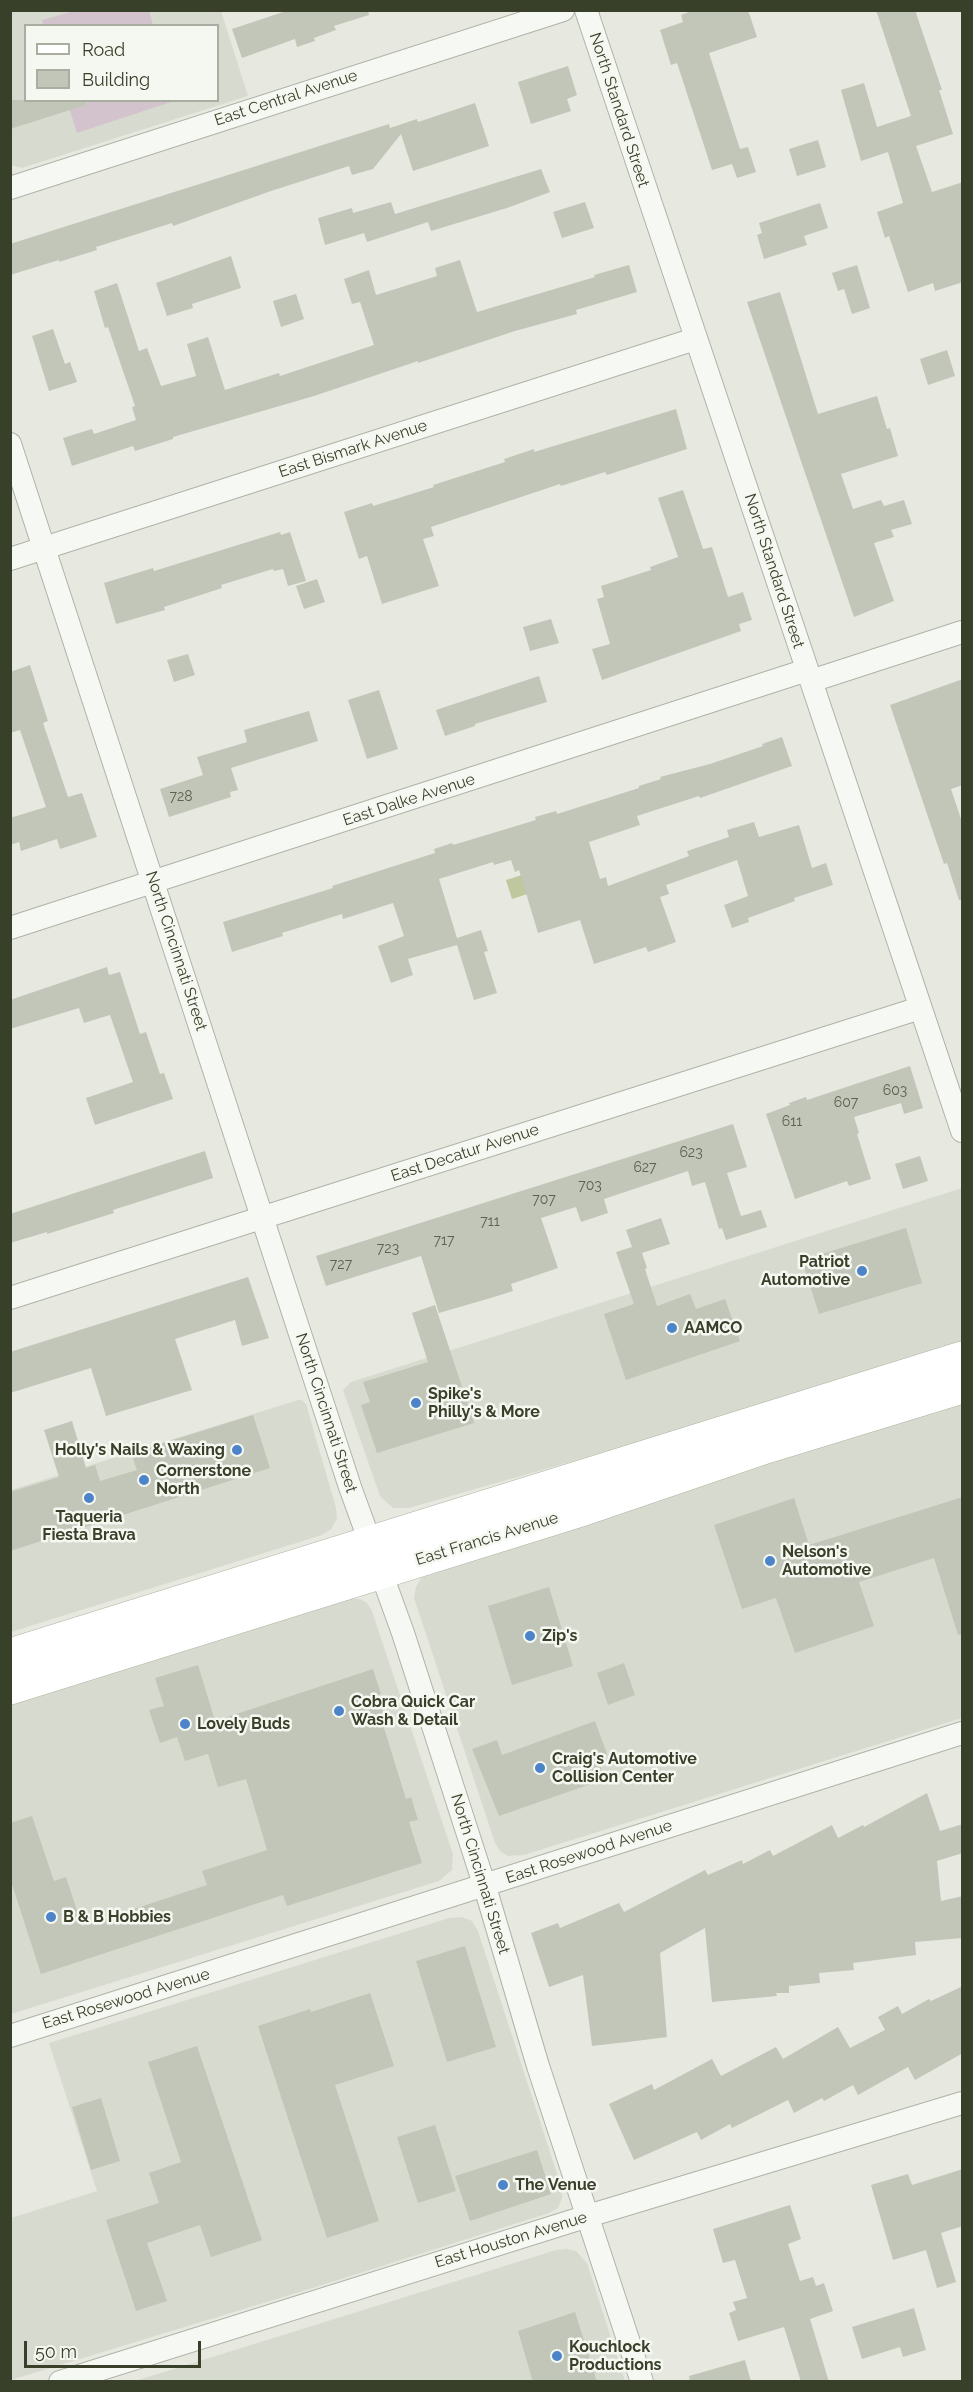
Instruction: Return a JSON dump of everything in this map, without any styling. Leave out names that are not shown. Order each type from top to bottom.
[{"type":"main road","name":"East Francis Avenue","points":[[10,1688],[376,1557],[963,1358]]},
{"type":"main road","name":"East Francis Avenue","points":[[10,1655],[376,1557],[584,1509],[766,1447],[963,1387]]},
{"type":"street","name":"East Central Avenue","points":[[10,188],[563,10]]},
{"type":"street","name":"North Standard Street","points":[[586,10],[963,1131]]},
{"type":"street","name":"East Bismark Avenue","points":[[10,559],[695,339]]},
{"type":"street","name":"North Cincinnati Street","points":[[10,444],[262,1218],[484,1887],[538,2066],[642,2382]]},
{"type":"street","name":"East Dalke Avenue","points":[[10,928],[809,676],[963,632]]},
{"type":"street","name":"East Decatur Avenue","points":[[10,1298],[920,1008]]},
{"type":"street","name":"East Rosewood Avenue","points":[[10,2036],[963,1733]]},
{"type":"street","name":"East Houston Avenue","points":[[60,2382],[588,2216],[963,2103]]},
{"type":"shaded area","points":[[10,11],[221,11],[248,96],[22,168],[11,165]]},
{"type":"shaded area","points":[[74,11],[149,11],[153,24],[43,24],[42,20]]},
{"type":"shaded area","points":[[67,102],[171,102],[77,133]]},
{"type":"shaded area","points":[[541,869],[546,888],[512,899],[506,880]]},
{"type":"shaded area","points":[[962,1188],[962,1344],[640,1442],[409,1508],[393,1508],[380,1496],[343,1390],[351,1382]]},
{"type":"shaded area","points":[[962,1397],[962,1718],[524,1855],[508,1856],[500,1851],[495,1843],[414,1598],[421,1578]]},
{"type":"shaded area","points":[[298,1400],[306,1404],[336,1508],[337,1519],[331,1529],[322,1535],[11,1632],[11,1490]]},
{"type":"shaded area","points":[[350,1599],[360,1599],[367,1603],[372,1611],[453,1854],[452,1870],[439,1881],[11,2014],[11,1705]]},
{"type":"shaded area","points":[[462,1917],[472,1921],[478,1931],[562,2189],[562,2198],[558,2208],[549,2213],[316,2287],[11,2380],[11,2218],[97,2191],[49,2043],[449,1918]]},
{"type":"shaded area","points":[[556,2250],[576,2251],[587,2263],[625,2381],[132,2382]]},
{"type":"building","points":[[289,10],[368,10],[369,15],[334,26],[336,30],[314,38],[315,41],[297,47],[295,39],[242,58],[232,29]]},
{"type":"building","points":[[694,10],[748,10],[757,37],[709,53],[740,149],[748,147],[756,172],[737,178],[732,164],[712,170],[677,63],[671,65],[660,30],[683,22],[681,15]]},
{"type":"building","points":[[876,10],[915,10],[942,90],[939,90],[953,134],[916,146],[932,192],[963,182],[963,282],[935,291],[933,283],[908,292],[889,236],[885,238],[877,212],[903,203],[888,152],[861,161],[841,90],[864,83],[877,127],[911,116]]},
{"type":"building","points":[[568,66],[577,95],[567,99],[571,111],[531,124],[518,82]]},
{"type":"building","points":[[10,100],[86,102],[86,105],[10,129]]},
{"type":"building","points":[[475,103],[489,146],[413,171],[401,134],[373,169],[352,175],[349,166],[173,226],[172,223],[96,247],[97,250],[10,275],[10,244],[389,124],[390,128],[417,119],[418,122]]},
{"type":"building","points":[[818,140],[826,167],[797,176],[789,149]]},
{"type":"building","points":[[541,169],[550,192],[507,208],[431,231],[428,222],[367,242],[364,233],[325,245],[318,218],[352,208],[353,213],[391,202],[395,214]]},
{"type":"building","points":[[585,202],[594,228],[562,238],[553,212]]},
{"type":"building","points":[[820,203],[828,228],[804,236],[807,245],[764,259],[757,235],[762,233],[759,223]]},
{"type":"building","points":[[231,256],[241,288],[192,304],[193,308],[167,316],[156,283]]},
{"type":"building","points":[[460,260],[477,312],[629,265],[637,292],[576,310],[577,314],[515,331],[418,363],[418,361],[314,396],[173,437],[173,439],[135,451],[133,446],[72,466],[63,438],[92,429],[94,434],[136,420],[132,407],[135,406],[108,327],[105,328],[94,291],[117,283],[139,351],[147,348],[161,386],[196,376],[187,344],[208,337],[225,390],[279,373],[280,376],[374,345],[360,302],[352,304],[344,279],[369,270],[376,295],[437,276],[435,268]]},
{"type":"building","points":[[857,265],[870,308],[852,314],[844,289],[838,291],[832,273]]},
{"type":"building","points":[[780,292],[818,414],[877,396],[898,456],[841,474],[853,509],[881,500],[884,506],[904,500],[912,524],[891,530],[894,537],[874,543],[894,601],[854,617],[747,302]]},
{"type":"building","points":[[296,294],[304,319],[281,327],[273,301]]},
{"type":"building","points":[[53,329],[65,364],[70,362],[77,382],[49,391],[32,336]]},
{"type":"building","points":[[947,350],[955,376],[928,385],[920,359]]},
{"type":"building","points":[[676,409],[687,449],[607,475],[605,472],[561,486],[560,484],[431,527],[434,536],[423,539],[439,586],[382,604],[367,556],[359,559],[344,512],[372,503],[373,506],[434,487],[433,485],[505,462],[504,459],[534,449],[534,452]]},
{"type":"building","points":[[683,490],[703,549],[712,547],[728,597],[743,592],[752,620],[739,624],[741,631],[602,680],[592,649],[610,644],[597,599],[604,597],[601,586],[651,570],[650,567],[678,557],[658,498]]},
{"type":"building","points":[[280,532],[281,535],[290,532],[306,581],[288,586],[283,569],[274,571],[273,569],[221,585],[222,588],[164,607],[165,610],[116,624],[104,583],[153,568],[154,571]]},
{"type":"building","points":[[317,579],[325,602],[304,609],[296,586]]},
{"type":"building","points":[[551,619],[559,643],[530,651],[523,627]]},
{"type":"building","points":[[188,654],[195,675],[174,682],[167,660]]},
{"type":"building","points":[[30,665],[48,721],[43,723],[68,797],[82,793],[97,837],[60,849],[57,839],[21,851],[19,842],[10,845],[10,818],[46,807],[20,730],[10,733],[10,672]]},
{"type":"building","points":[[539,676],[547,702],[475,724],[475,726],[445,736],[436,710]]},
{"type":"building","points":[[963,679],[963,785],[951,789],[963,825],[963,900],[959,900],[947,863],[944,864],[890,705]]},
{"type":"building","points":[[379,690],[398,749],[367,759],[348,700]]},
{"type":"building","points":[[309,711],[318,741],[231,768],[238,790],[230,792],[231,797],[169,817],[160,789],[203,775],[197,757],[247,742],[244,730]]},
{"type":"building","points":[[782,737],[792,766],[700,798],[699,796],[637,816],[640,825],[589,842],[600,879],[606,877],[608,886],[689,856],[687,851],[729,837],[727,830],[754,822],[759,837],[799,825],[812,868],[826,863],[833,885],[794,898],[795,901],[748,918],[749,922],[732,928],[724,905],[748,896],[737,860],[666,885],[669,894],[660,897],[676,942],[648,952],[646,947],[594,964],[580,920],[538,933],[519,870],[515,872],[511,860],[494,865],[493,862],[439,879],[457,938],[481,930],[488,951],[484,952],[497,993],[474,1000],[457,945],[408,959],[413,975],[391,983],[378,946],[404,936],[393,903],[343,919],[342,914],[232,952],[223,922],[435,853],[434,849],[452,843],[453,845],[536,820],[535,817],[556,811],[557,814],[639,788],[639,786],[661,779],[660,777],[710,764]]},
{"type":"building","points":[[107,967],[109,975],[120,972],[140,1034],[146,1032],[160,1074],[164,1073],[173,1099],[95,1125],[86,1098],[133,1082],[110,1015],[84,1023],[79,1008],[10,1029],[10,1000]]},
{"type":"building","points":[[910,1066],[923,1108],[904,1114],[901,1103],[854,1117],[871,1179],[849,1186],[847,1181],[795,1199],[766,1114],[806,1097],[807,1100]]},
{"type":"building","points":[[733,1124],[747,1167],[727,1173],[741,1216],[761,1210],[767,1227],[726,1240],[722,1228],[719,1229],[705,1182],[692,1186],[688,1171],[604,1199],[608,1213],[581,1222],[576,1207],[541,1218],[558,1268],[511,1284],[513,1291],[439,1313],[421,1256],[326,1286],[316,1256]]},
{"type":"building","points":[[205,1151],[213,1178],[113,1210],[114,1213],[10,1243],[10,1214]]},
{"type":"building","points":[[920,1156],[928,1181],[903,1189],[895,1164]]},
{"type":"building","name":"AAMCO","points":[[661,1218],[670,1244],[642,1253],[657,1306],[690,1294],[696,1309],[725,1299],[740,1341],[626,1380],[604,1314],[634,1304],[616,1252],[632,1247],[626,1230]]},
{"type":"building","name":"Patriot Automotive","points":[[906,1228],[922,1283],[819,1314],[802,1260]]},
{"type":"building","points":[[248,1277],[269,1338],[242,1346],[235,1320],[175,1339],[192,1390],[106,1416],[91,1368],[10,1393],[10,1352]]},
{"type":"building","name":"Spike's Philly's & More","points":[[435,1305],[474,1423],[377,1453],[361,1405],[370,1402],[363,1382],[428,1362],[412,1313]]},
{"type":"building","points":[[253,1415],[270,1468],[10,1551],[10,1492],[59,1477],[44,1430],[72,1421],[86,1468],[95,1465],[100,1481],[137,1470],[131,1453]]},
{"type":"building","points":[[963,1497],[963,1634],[958,1635],[934,1558],[859,1582],[874,1626],[795,1653],[776,1598],[742,1609],[714,1525],[794,1498],[809,1545]]},
{"type":"building","name":"Zip's","points":[[549,1587],[573,1666],[512,1685],[488,1606]]},
{"type":"building","points":[[624,1663],[635,1695],[608,1705],[597,1673]]},
{"type":"building","points":[[198,1665],[215,1721],[373,1669],[388,1726],[384,1728],[406,1799],[411,1797],[418,1820],[409,1822],[422,1863],[287,1906],[283,1895],[41,1974],[10,1878],[10,1823],[32,1816],[54,1881],[66,1877],[82,1926],[207,1885],[202,1871],[267,1850],[246,1779],[218,1787],[208,1754],[185,1761],[177,1737],[160,1743],[149,1710],[164,1706],[155,1678]]},
{"type":"building","name":"Craig's Automotive Collision Center","points":[[595,1721],[607,1754],[597,1757],[605,1779],[499,1816],[472,1749],[497,1740],[502,1755]]},
{"type":"building","points":[[927,1793],[940,1831],[963,1824],[963,1853],[937,1861],[941,1901],[963,1896],[963,1938],[915,1942],[916,1955],[853,1963],[854,1970],[819,1973],[820,1983],[789,1986],[789,1993],[712,2002],[705,1928],[660,1953],[667,2037],[636,2041],[592,2046],[583,1975],[549,1987],[531,1933],[558,1923],[560,1928],[619,1903],[624,1912],[705,1870],[708,1875],[742,1860],[743,1864],[770,1850],[773,1856],[832,1825],[838,1838],[863,1825],[864,1827]]},
{"type":"building","points":[[465,1946],[496,2047],[447,2062],[416,1961]]},
{"type":"building","points":[[963,1986],[963,2053],[915,2080],[908,2067],[858,2095],[853,2085],[824,2101],[822,2098],[794,2113],[788,2100],[732,2128],[730,2124],[701,2140],[697,2132],[634,2160],[609,2104],[652,2084],[654,2090],[712,2059],[721,2076],[776,2047],[783,2059],[838,2027],[850,2048],[885,2030],[878,2017],[898,2006],[902,2014],[929,1999],[931,2001]]},
{"type":"building","points":[[370,1993],[394,2066],[335,2085],[379,2221],[327,2238],[258,2026]]},
{"type":"building","points":[[197,2046],[262,2240],[211,2257],[200,2225],[147,2243],[167,2301],[136,2311],[106,2220],[159,2203],[149,2173],[181,2162],[148,2062]]},
{"type":"building","points":[[101,2098],[120,2161],[91,2170],[72,2107]]},
{"type":"building","points":[[435,2125],[456,2191],[418,2203],[397,2137]]},
{"type":"building","name":"The Venue","points":[[537,2150],[551,2194],[470,2221],[455,2176]]},
{"type":"building","points":[[963,2169],[963,2226],[941,2233],[956,2282],[937,2288],[926,2250],[893,2260],[871,2185],[908,2174],[912,2185]]},
{"type":"building","points":[[790,2205],[801,2239],[788,2244],[800,2281],[813,2277],[816,2286],[824,2283],[833,2311],[810,2319],[829,2382],[801,2382],[784,2327],[738,2341],[729,2313],[736,2310],[733,2302],[747,2298],[735,2260],[723,2263],[713,2229]]},
{"type":"building","points":[[914,2308],[926,2350],[903,2357],[900,2347],[862,2359],[852,2327]]},
{"type":"building","name":"Kouchlock Productions","points":[[575,2312],[597,2382],[533,2382],[518,2331]]},
{"type":"building","points":[[745,2360],[751,2382],[690,2382],[689,2376]]},
{"type":"place","name":"Patriot Automotive","points":[[862,1271]]},
{"type":"place","name":"AAMCO","points":[[672,1328]]},
{"type":"place","name":"Spike's Philly's & More","points":[[416,1403]]},
{"type":"place","name":"Holly's Nails & Waxing","points":[[237,1450]]},
{"type":"place","name":"Cornerstone North","points":[[144,1480]]},
{"type":"place","name":"Taqueria Fiesta Brava","points":[[89,1498]]},
{"type":"place","name":"Nelson's Automotive","points":[[770,1561]]},
{"type":"place","name":"Zip's","points":[[530,1636]]},
{"type":"place","name":"Cobra Quick Car Wash & Detail","points":[[339,1711]]},
{"type":"place","name":"Lovely Buds","points":[[185,1724]]},
{"type":"place","name":"Craig's Automotive Collision Center","points":[[540,1768]]},
{"type":"place","name":"B & B Hobbies","points":[[51,1917]]},
{"type":"place","name":"The Venue","points":[[503,2185]]},
{"type":"place","name":"Kouchlock Productions","points":[[557,2356]]}]
